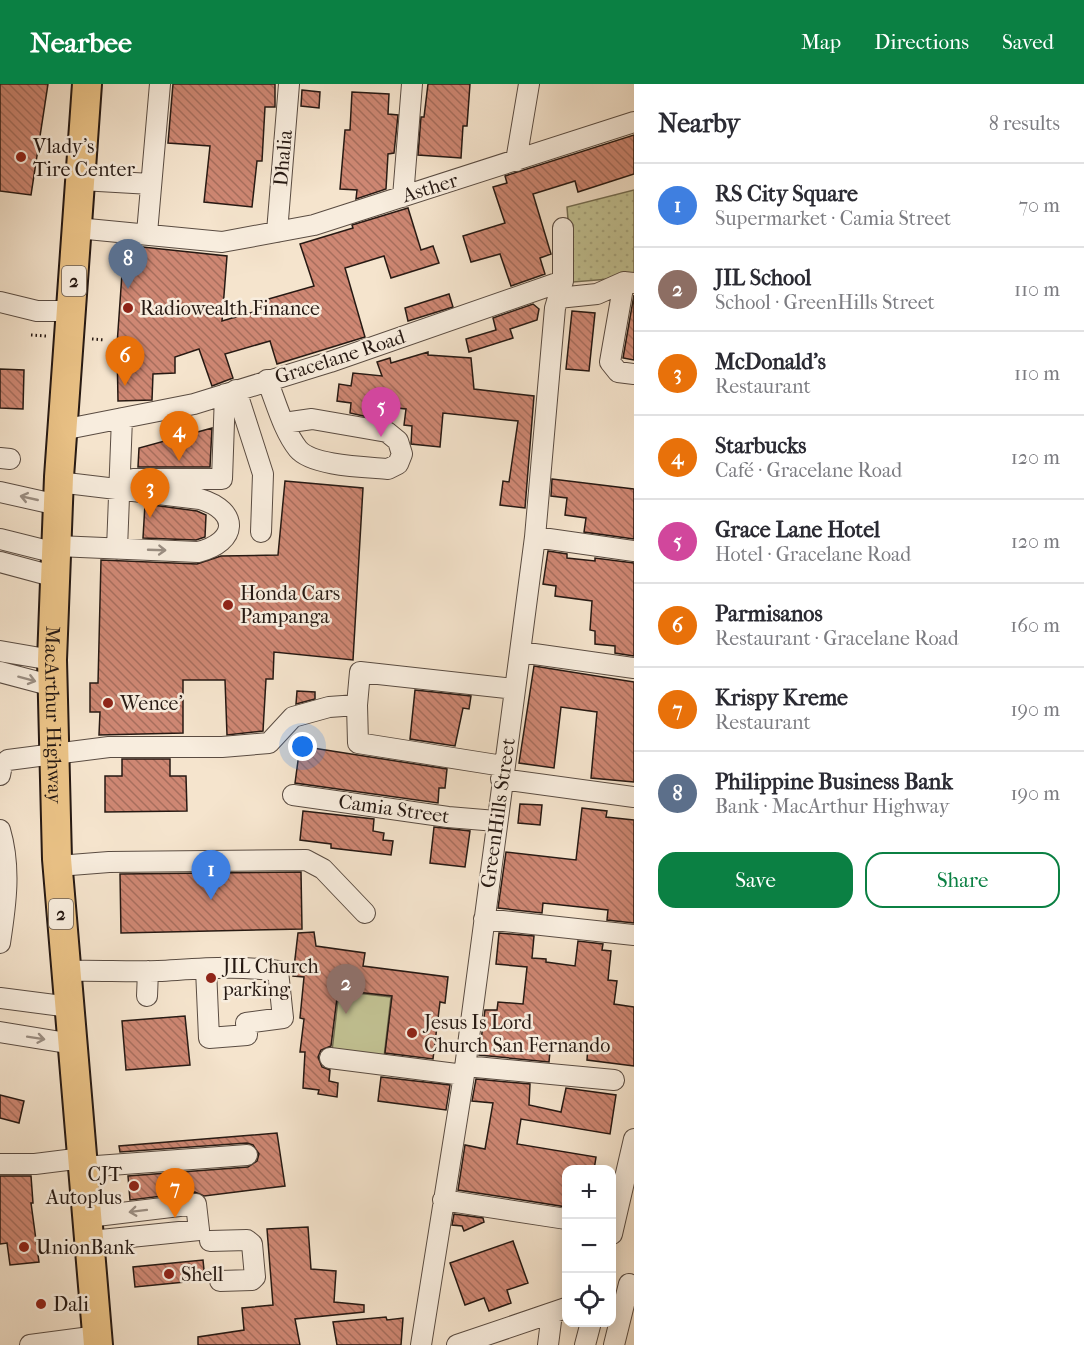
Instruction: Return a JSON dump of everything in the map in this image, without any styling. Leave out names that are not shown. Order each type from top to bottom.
[{"type":"highway","name":"MacArthur Highway","points":[[87,84],[76,228],[73,312],[58,488],[53,673],[58,866],[65,971],[90,1228],[98,1340]]},
{"type":"street","points":[[147,233],[160,84]]},
{"type":"street","name":"Dhalia","points":[[277,232],[289,84]]},
{"type":"street","points":[[403,197],[412,84]]},
{"type":"street","points":[[516,161],[529,84]]},
{"type":"street","name":"Asther","points":[[76,228],[222,242],[314,225],[634,122]]},
{"type":"street","points":[[81,180],[152,184]]},
{"type":"street","points":[[560,289],[563,228]]},
{"type":"street","points":[[629,283],[610,362],[618,372],[634,374]]},
{"type":"street","name":"Gracelane Road","points":[[62,430],[194,404],[560,289],[597,294],[629,283]]},
{"type":"street","name":"GreenHills Street","points":[[421,1345],[442,1200],[465,1070],[502,773],[535,537],[560,289]]},
{"type":"street","points":[[0,302],[37,311],[73,312]]},
{"type":"street","points":[[267,380],[284,423],[299,450],[325,462],[388,469],[398,464],[402,454],[398,441],[387,432],[312,418],[284,423]]},
{"type":"street","points":[[0,492],[222,480],[231,392]]},
{"type":"street","points":[[231,392],[263,474],[261,532]]},
{"type":"street","points":[[117,549],[122,418]]},
{"type":"street","points":[[0,562],[56,559],[117,549],[198,552],[216,547],[224,541],[228,527],[227,516],[222,508],[212,502],[120,484]]},
{"type":"street","points":[[535,537],[634,551]]},
{"type":"street","points":[[0,539],[56,559]]},
{"type":"street","points":[[0,651],[53,673]]},
{"type":"street","points":[[520,652],[634,668]]},
{"type":"street","points":[[0,672],[53,673]]},
{"type":"street","points":[[515,689],[360,672],[357,705],[358,744],[634,797]]},
{"type":"street","points":[[0,775],[2,765],[8,760],[54,752],[109,747],[222,747],[269,743],[293,717],[329,707],[357,705]]},
{"type":"street","name":"Camia Street","points":[[293,795],[448,817],[496,821]]},
{"type":"street","points":[[0,830],[8,855],[0,943]]},
{"type":"street","points":[[58,866],[109,862],[306,860],[323,869],[365,913]]},
{"type":"street","points":[[484,919],[634,935]]},
{"type":"street","points":[[65,971],[206,969],[278,971],[283,1018],[246,1023],[247,1035],[209,1038],[206,969]]},
{"type":"street","points":[[147,996],[148,971]]},
{"type":"street","points":[[0,998],[70,1007]]},
{"type":"street","points":[[0,1032],[73,1044]]},
{"type":"street","points":[[330,1058],[614,1080]]},
{"type":"street","points":[[614,1219],[634,1139]]},
{"type":"street","points":[[0,1164],[83,1163],[247,1155]]},
{"type":"street","points":[[442,1200],[562,1218]]},
{"type":"street","points":[[210,1241],[247,1240],[252,1244],[255,1277],[252,1280],[220,1281]]},
{"type":"street","points":[[614,1345],[625,1286]]},
{"type":"street","points":[[457,1345],[559,1311]]},
{"type":"street","points":[[548,1345],[559,1311]]},
{"type":"street","points":[[585,1345],[590,1327]]},
{"type":"street","points":[[30,1345],[98,1340]]},
{"type":"green space","points":[[634,190],[634,277],[573,282],[567,207]]},
{"type":"green space","points":[[339,991],[391,997],[384,1057],[332,1051]]},
{"type":"building","points":[[0,84],[48,84],[31,195],[0,191]]},
{"type":"building","points":[[173,84],[275,84],[275,107],[265,107],[262,161],[257,161],[252,207],[204,202],[210,146],[168,143]]},
{"type":"building","points":[[428,84],[470,84],[467,126],[463,126],[461,158],[418,155],[421,117],[424,117]]},
{"type":"building","points":[[302,90],[320,92],[319,108],[301,106]]},
{"type":"building","points":[[352,92],[389,94],[388,114],[398,115],[394,153],[388,154],[386,189],[356,199],[357,190],[340,189],[345,130],[350,130]]},
{"type":"building","points":[[634,135],[634,174],[578,192],[575,181],[533,194],[551,254],[540,258],[545,274],[511,286],[500,254],[471,262],[463,236],[505,223],[493,187],[507,183],[505,176]]},
{"type":"building","points":[[408,208],[421,250],[433,246],[439,263],[391,278],[384,256],[345,268],[365,337],[277,364],[270,341],[225,354],[233,378],[212,386],[199,349],[175,357],[175,373],[153,374],[152,400],[118,401],[117,345],[124,245],[227,256],[222,321],[260,310],[258,302],[314,286],[300,244]]},
{"type":"building","points":[[449,294],[453,307],[408,321],[405,308]]},
{"type":"building","points":[[634,295],[634,360],[623,358]]},
{"type":"building","points":[[533,304],[539,309],[537,320],[510,329],[513,338],[469,352],[466,339],[496,330],[493,318]]},
{"type":"building","points":[[572,311],[595,313],[589,371],[566,369]]},
{"type":"building","points":[[428,352],[428,355],[471,358],[474,389],[534,396],[525,508],[500,505],[503,481],[509,482],[518,421],[443,413],[440,447],[411,444],[412,426],[404,425],[406,409],[369,405],[368,417],[350,413],[351,403],[337,401],[339,384],[351,386],[353,373],[382,376],[377,362],[390,358],[391,363]]},
{"type":"building","points":[[0,369],[24,370],[23,409],[0,408]]},
{"type":"building","points":[[212,428],[210,467],[138,467],[139,448]]},
{"type":"building","points":[[552,479],[634,489],[634,539],[584,532],[586,518],[565,515],[567,498],[551,496]]},
{"type":"building","name":"Honda Cars Pampanga","points":[[285,481],[363,488],[353,660],[274,652],[273,679],[266,679],[263,731],[227,735],[225,680],[183,680],[183,733],[99,735],[100,712],[90,712],[90,683],[98,683],[101,560],[197,564],[221,556],[278,555]]},
{"type":"building","points":[[145,504],[197,511],[206,515],[205,537],[196,540],[143,538]]},
{"type":"building","points":[[548,551],[567,554],[567,558],[595,561],[595,558],[634,563],[634,656],[615,653],[615,646],[595,644],[595,631],[590,630],[592,601],[555,596],[556,586],[543,584]]},
{"type":"building","points":[[534,666],[634,682],[634,782],[591,778],[597,712],[561,707],[554,768],[519,763]]},
{"type":"building","points":[[415,690],[471,696],[469,709],[463,708],[455,746],[410,739]]},
{"type":"building","points":[[297,691],[315,692],[315,699],[296,704]]},
{"type":"building","points":[[300,746],[447,769],[445,788],[439,788],[438,803],[295,783]]},
{"type":"building","points":[[122,759],[170,759],[170,776],[186,776],[187,811],[105,812],[105,776],[122,776]]},
{"type":"building","points":[[520,804],[542,805],[540,825],[518,823]]},
{"type":"building","points":[[582,808],[607,811],[606,817],[634,820],[634,923],[607,920],[608,910],[543,903],[542,913],[498,908],[506,852],[576,860]]},
{"type":"building","points":[[303,811],[374,819],[373,831],[384,833],[383,840],[393,841],[391,855],[331,848],[331,844],[300,840]]},
{"type":"building","points":[[434,827],[470,831],[465,867],[430,863]]},
{"type":"building","points":[[301,872],[302,929],[121,933],[120,874]]},
{"type":"building","points":[[314,932],[316,946],[365,953],[363,966],[448,977],[445,1003],[440,1002],[433,1059],[385,1053],[392,996],[338,990],[331,1046],[321,1050],[318,1057],[322,1067],[330,1070],[329,1081],[338,1083],[337,1097],[318,1094],[319,1090],[303,1088],[305,1052],[300,1052],[304,1019],[300,1018],[304,977],[293,976],[298,933]]},
{"type":"building","points":[[499,933],[534,936],[532,958],[546,959],[546,962],[575,966],[578,941],[603,944],[602,950],[611,951],[608,980],[617,981],[614,1004],[634,1007],[634,1066],[587,1060],[588,1045],[551,1041],[549,1062],[479,1055],[485,1010],[497,1010],[498,1002],[523,1004],[527,967],[496,964]]},
{"type":"building","points":[[185,1016],[190,1065],[126,1070],[122,1021]]},
{"type":"building","points":[[381,1077],[450,1085],[446,1110],[378,1101]]},
{"type":"building","points":[[476,1079],[530,1084],[529,1105],[561,1112],[566,1088],[616,1095],[610,1134],[521,1119],[517,1144],[596,1157],[595,1165],[562,1165],[562,1206],[458,1190],[465,1145],[485,1149],[493,1103],[472,1101]]},
{"type":"building","points":[[0,1095],[24,1101],[19,1123],[0,1118]]},
{"type":"building","points":[[277,1133],[285,1186],[204,1196],[195,1192],[130,1200],[128,1176],[248,1167],[257,1161],[259,1154],[253,1145],[247,1143],[120,1152],[119,1146]]},
{"type":"building","points":[[0,1176],[31,1176],[33,1203],[31,1203],[39,1262],[10,1265],[7,1243],[0,1244]]},
{"type":"building","points":[[454,1214],[483,1218],[484,1222],[464,1231],[462,1226],[452,1225]]},
{"type":"building","points":[[308,1227],[311,1269],[336,1271],[334,1302],[364,1305],[364,1312],[295,1319],[300,1345],[198,1345],[198,1337],[244,1330],[242,1308],[273,1305],[267,1229]]},
{"type":"building","points":[[513,1241],[528,1283],[507,1290],[511,1303],[489,1311],[484,1298],[465,1305],[450,1263]]},
{"type":"building","name":"Shell","points":[[203,1260],[205,1280],[135,1287],[133,1267]]},
{"type":"building","points":[[386,1317],[387,1320],[403,1318],[401,1345],[337,1345],[333,1322]]},
{"type":"place","name":"Vlady's Tire Center","points":[[21,157]]},
{"type":"place","name":"Philippine Business Bank","points":[[128,289]]},
{"type":"place","name":"Radiowealth Finance","points":[[128,308]]},
{"type":"place","name":"Parmisanos","points":[[125,386]]},
{"type":"place","name":"Grace Lane Hotel","points":[[381,437]]},
{"type":"place","name":"Starbucks","points":[[179,461]]},
{"type":"place","name":"McDonald's","points":[[150,518]]},
{"type":"place","name":"Honda Cars Pampanga","points":[[228,605]]},
{"type":"place","name":"Wence'","points":[[108,703]]},
{"type":"place","name":"RS City Square","points":[[211,900]]},
{"type":"place","name":"JIL Church parking","points":[[211,978]]},
{"type":"place","name":"JIL School","points":[[346,1014]]},
{"type":"place","name":"Jesus Is Lord Church San Fernando","points":[[412,1033]]},
{"type":"place","name":"CJT Autoplus","points":[[134,1186]]},
{"type":"place","name":"Krispy Kreme","points":[[175,1218]]},
{"type":"place","name":"UnionBank","points":[[24,1247]]},
{"type":"place","name":"Shell","points":[[169,1274]]},
{"type":"place","name":"Dali","points":[[41,1304]]}]
